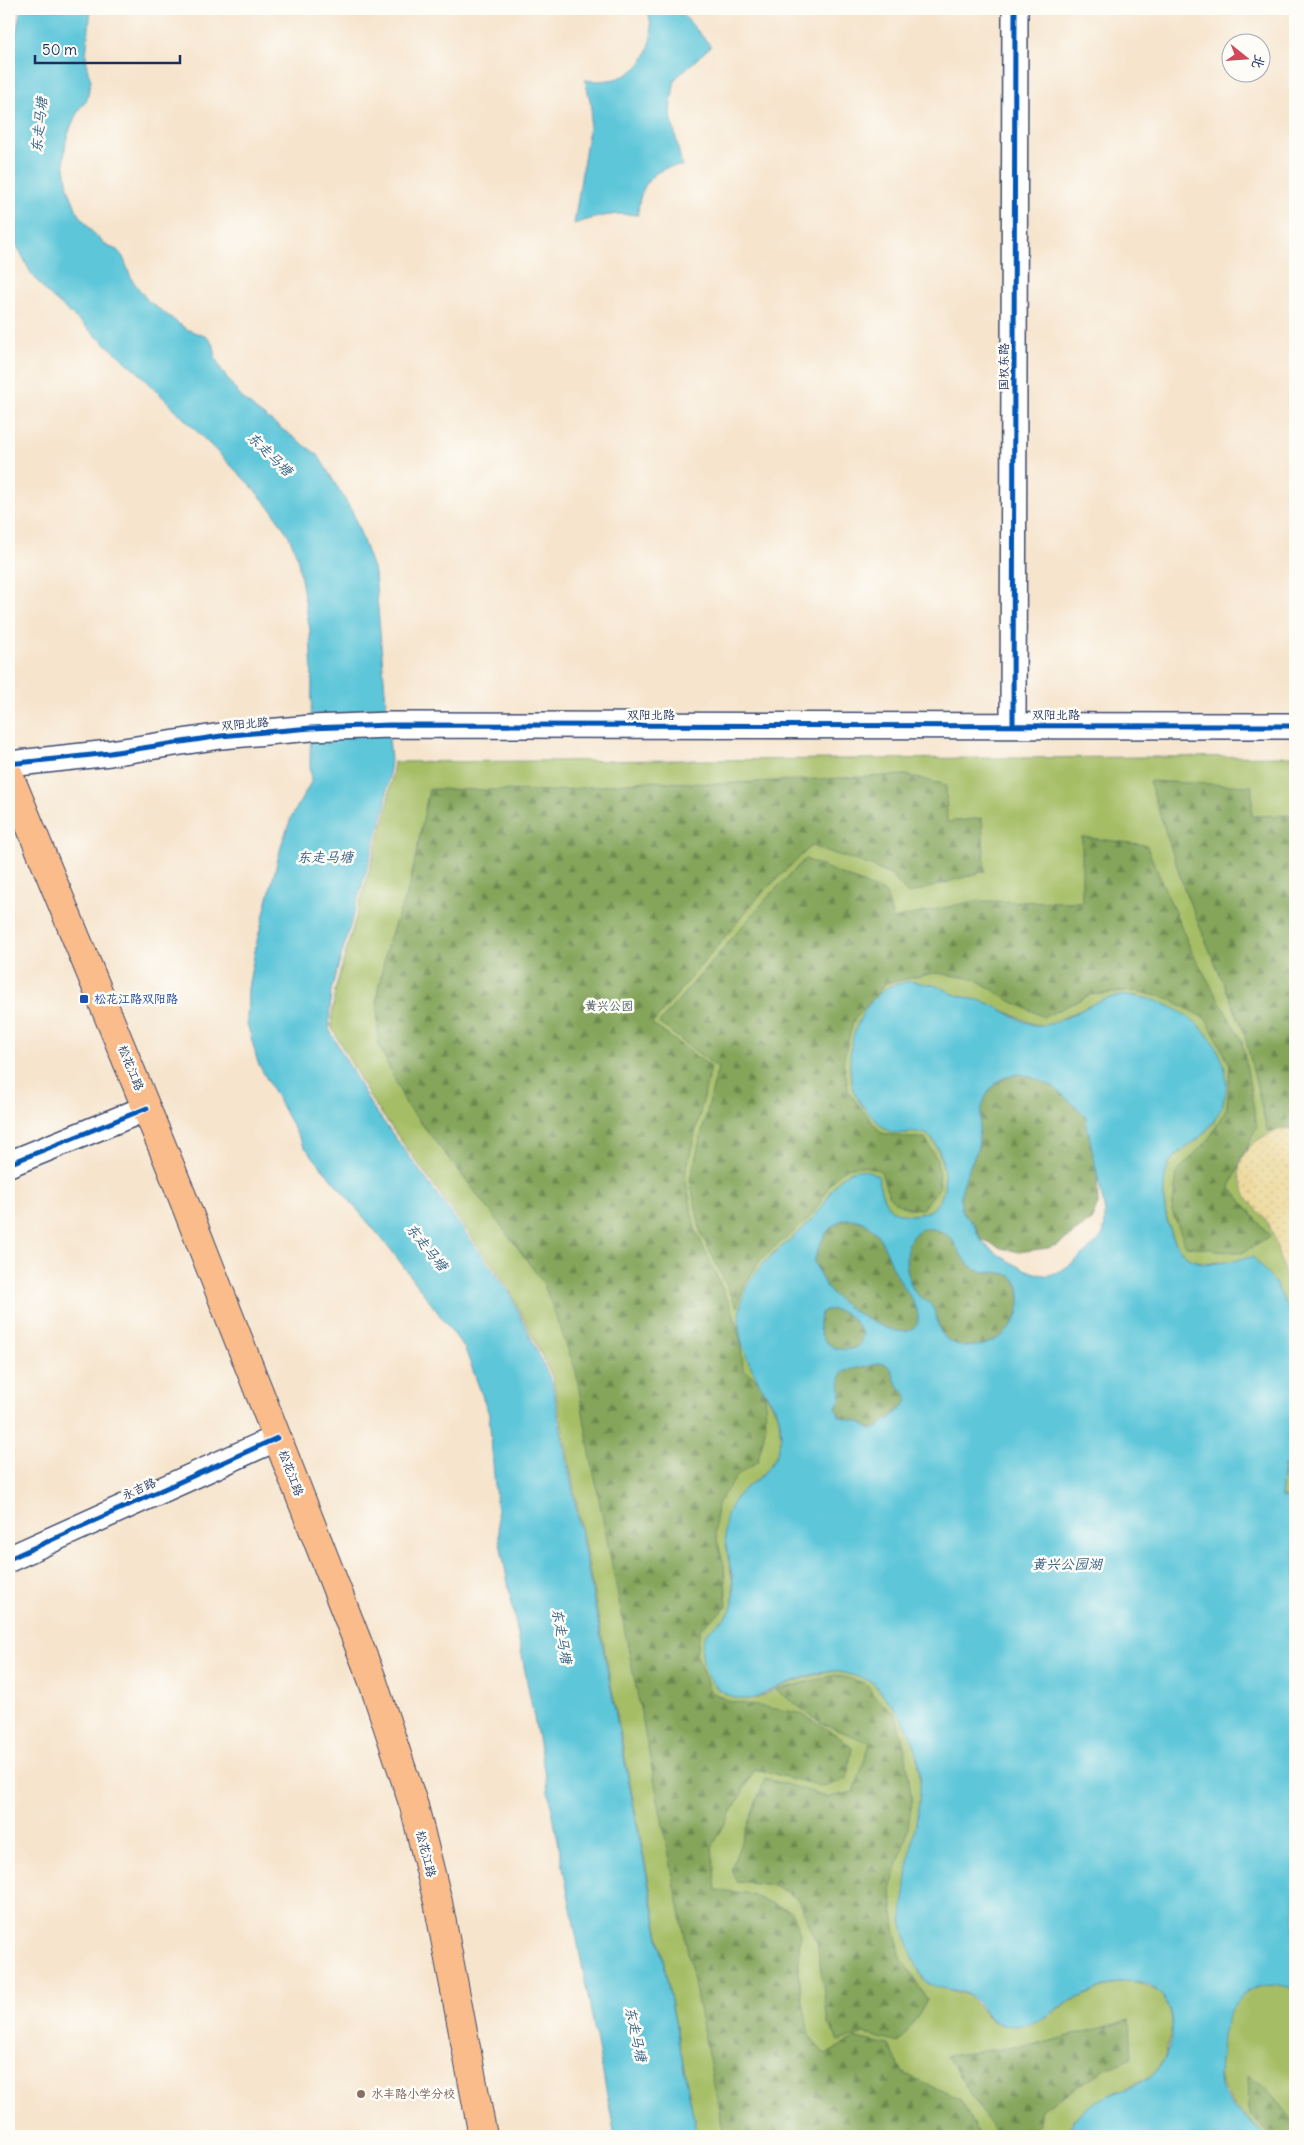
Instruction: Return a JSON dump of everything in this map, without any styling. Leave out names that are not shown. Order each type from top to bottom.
[{"type":"main road","name":"松花江路","points":[[9,775],[147,1108],[372,1679],[414,1806],[438,1902],[483,2136]]},
{"type":"street","name":"国权东路","points":[[1013,724],[1015,9]]},
{"type":"street","name":"双阳北路","points":[[9,764],[110,753],[221,736],[311,728],[389,725],[1013,724],[1295,726]]},
{"type":"street","points":[[9,1164],[147,1108]]},
{"type":"street","name":"永吉路","points":[[9,1559],[277,1438]]},
{"type":"green space","name":"黄兴公园","points":[[1295,756],[1295,1322],[1221,1262],[1191,1259],[1176,1243],[1170,1230],[1164,1202],[1165,1176],[1168,1166],[1171,1161],[1196,1141],[1215,1120],[1216,1048],[1205,1032],[1171,1007],[1137,996],[1121,996],[1102,1000],[1046,1026],[1033,1024],[987,1003],[953,994],[939,987],[852,1076],[857,1097],[888,1130],[896,1133],[924,1133],[935,1143],[940,1154],[944,1173],[945,1190],[942,1198],[930,1210],[914,1215],[905,1215],[890,1208],[885,1201],[878,1176],[848,1173],[832,1190],[822,1208],[797,1235],[771,1255],[742,1299],[739,1328],[758,1380],[779,1417],[781,1440],[776,1460],[761,1476],[743,1490],[735,1499],[731,1508],[727,1551],[733,1584],[733,1607],[726,1617],[706,1633],[742,1699],[758,1698],[784,1685],[827,1671],[836,1671],[860,1676],[872,1682],[904,1718],[914,1737],[921,1790],[902,1921],[915,1962],[923,1980],[929,1984],[967,1995],[991,2020],[1003,2025],[1050,2016],[1066,2003],[1118,1982],[1127,1980],[1141,1983],[1161,1993],[1170,2008],[1173,2023],[1164,2059],[1155,2072],[1145,2080],[1107,2096],[1074,2120],[1066,2136],[697,2136],[553,1379],[509,1289],[370,1098],[331,1026],[335,990],[387,808],[394,762]]},
{"type":"green space","points":[[906,775],[946,785],[947,822],[982,818],[985,871],[908,894],[892,876],[869,865],[811,846],[759,896],[652,1024],[711,1067],[685,1175],[695,1229],[733,1312],[741,1343],[743,1369],[765,1386],[766,1426],[758,1461],[738,1475],[717,1504],[715,1532],[724,1565],[727,1607],[700,1629],[696,1653],[710,1691],[728,1701],[800,1713],[838,1736],[852,1748],[847,1779],[824,1787],[755,1769],[712,1847],[716,1890],[746,1893],[791,1911],[800,1934],[798,1972],[809,2035],[825,2055],[856,2038],[889,2045],[903,2073],[960,2099],[979,2136],[724,2136],[589,1448],[576,1371],[543,1282],[406,1104],[378,1043],[377,996],[388,942],[410,884],[429,789],[552,791],[646,781],[713,784]]},
{"type":"green space","points":[[1149,781],[1252,786],[1252,816],[1295,815],[1295,1142],[1267,1130],[1244,1032],[1186,894]]},
{"type":"green space","points":[[1082,837],[1146,845],[1192,952],[1242,1041],[1257,1126],[1230,1187],[1270,1236],[1242,1253],[1186,1246],[1172,1211],[1177,1172],[1209,1139],[1227,1107],[1230,1065],[1207,1020],[1170,999],[1136,991],[1090,995],[1044,1017],[1011,1001],[975,979],[936,973],[886,983],[853,1021],[843,1062],[849,1093],[881,1133],[909,1138],[925,1138],[937,1160],[940,1186],[922,1209],[904,1207],[890,1196],[881,1171],[858,1166],[844,1170],[831,1183],[819,1205],[809,1217],[770,1251],[755,1267],[741,1294],[737,1307],[701,1233],[690,1180],[718,1068],[659,1023],[766,899],[805,859],[886,893],[893,919],[975,901],[1082,902]]},
{"type":"green space","points":[[1021,1074],[1054,1087],[1085,1115],[1097,1170],[1098,1204],[1091,1221],[1059,1244],[1048,1248],[1019,1252],[1001,1248],[981,1240],[975,1226],[962,1211],[961,1193],[978,1146],[979,1116],[983,1100],[999,1082],[1013,1075]]},
{"type":"green space","points":[[847,1219],[865,1223],[878,1235],[894,1270],[917,1311],[917,1324],[909,1331],[887,1328],[861,1316],[839,1301],[824,1284],[814,1262],[816,1255],[829,1230]]},
{"type":"green space","points":[[924,1228],[935,1230],[949,1237],[965,1260],[975,1269],[1006,1274],[1016,1281],[1019,1290],[1019,1309],[1013,1324],[1002,1336],[980,1346],[967,1346],[954,1343],[943,1336],[933,1309],[914,1291],[906,1265],[906,1255],[911,1239],[916,1232]]},
{"type":"green space","points":[[826,1310],[839,1311],[853,1320],[863,1335],[859,1346],[851,1349],[842,1349],[828,1343],[823,1338],[819,1322],[821,1313]]},
{"type":"green space","points":[[878,1363],[888,1366],[892,1370],[898,1385],[907,1396],[908,1401],[876,1430],[873,1430],[842,1417],[836,1408],[841,1395],[841,1374],[845,1371]]},
{"type":"green space","points":[[1284,1465],[1295,1469],[1295,1500],[1281,1497]]},
{"type":"green space","points":[[835,1675],[865,1683],[876,1698],[896,1715],[905,1749],[912,1802],[907,1834],[891,1887],[895,1928],[901,1958],[927,1999],[920,2013],[899,2043],[864,2034],[839,2041],[828,2024],[817,1942],[797,1898],[773,1885],[736,1881],[731,1869],[765,1778],[829,1797],[854,1792],[870,1743],[821,1723],[776,1690]]},
{"type":"green space","points":[[1264,1985],[1283,1985],[1295,1990],[1295,2136],[1265,2136],[1230,2100],[1220,2078],[1219,2056],[1227,2020],[1231,2011],[1238,2000],[1252,1990]]},
{"type":"green space","points":[[1130,2020],[1132,2058],[1106,2069],[1041,2109],[1037,2136],[997,2136],[947,2056],[1043,2043]]},
{"type":"green space","points":[[1248,2075],[1269,2091],[1295,2124],[1294,2136],[1270,2136],[1249,2114]]},
{"type":"sand","points":[[1282,1129],[1295,1129],[1295,1296],[1284,1271],[1271,1229],[1249,1200],[1240,1175],[1240,1165],[1249,1147],[1269,1134]]},
{"type":"water","name":"东走马塘","points":[[21,9],[91,9],[86,55],[91,80],[87,100],[79,109],[71,126],[66,141],[64,160],[68,188],[77,211],[93,233],[107,246],[117,250],[123,257],[132,280],[148,301],[186,329],[207,337],[214,346],[216,359],[222,371],[240,396],[257,411],[318,455],[353,513],[375,574],[391,761],[385,807],[331,991],[329,1029],[369,1102],[509,1292],[552,1383],[697,2136],[615,2136],[499,1537],[489,1414],[465,1349],[392,1251],[303,1145],[258,1063],[247,1023],[248,988],[256,945],[282,843],[291,818],[311,782],[312,678],[310,630],[297,556],[289,536],[271,509],[252,487],[139,373],[47,293],[31,273],[13,238],[9,224],[9,67]]},
{"type":"water","points":[[646,9],[678,9],[711,46],[675,79],[670,111],[682,166],[663,169],[649,180],[641,196],[638,215],[621,214],[605,216],[574,224],[592,108],[585,80],[603,81],[615,79],[626,75],[638,66],[647,52],[650,43],[651,25]]},
{"type":"water","name":"黄兴公园湖","points":[[910,981],[937,986],[953,994],[985,1002],[1034,1025],[1050,1024],[1113,997],[1142,997],[1157,1001],[1185,1014],[1206,1033],[1222,1060],[1226,1073],[1224,1099],[1211,1125],[1196,1141],[1170,1162],[1165,1177],[1164,1203],[1170,1229],[1181,1251],[1189,1258],[1204,1263],[1221,1263],[1253,1257],[1275,1283],[1295,1322],[1295,1469],[1284,1466],[1281,1497],[1295,1500],[1295,1990],[1278,1986],[1263,1986],[1251,1990],[1241,1998],[1227,2022],[1223,2037],[1219,2072],[1220,2084],[1227,2099],[1265,2136],[1066,2136],[1079,2115],[1090,2105],[1140,2083],[1157,2070],[1169,2046],[1172,2030],[1171,2014],[1165,2000],[1150,1985],[1132,1981],[1123,1982],[1103,1987],[1072,2000],[1036,2022],[1015,2026],[997,2023],[971,1997],[964,1993],[930,1984],[922,1976],[913,1957],[903,1923],[909,1859],[918,1812],[920,1768],[915,1746],[905,1725],[889,1702],[876,1686],[869,1681],[835,1671],[807,1676],[774,1688],[757,1697],[741,1699],[728,1695],[716,1687],[705,1668],[702,1653],[703,1643],[710,1630],[727,1616],[733,1602],[732,1574],[725,1535],[730,1508],[738,1495],[763,1474],[774,1460],[781,1436],[779,1417],[752,1369],[739,1330],[741,1302],[748,1285],[768,1259],[808,1224],[820,1210],[835,1185],[848,1173],[864,1170],[878,1176],[885,1201],[895,1212],[902,1214],[922,1214],[934,1208],[942,1197],[944,1169],[942,1159],[934,1142],[925,1133],[894,1133],[889,1131],[873,1118],[858,1100],[853,1088],[850,1060],[851,1046],[860,1019],[867,1007],[888,987]],"holes":[[[1021,1074],[1054,1087],[1085,1115],[1105,1212],[1103,1232],[1099,1240],[1073,1263],[1049,1275],[1042,1275],[1023,1268],[992,1251],[980,1239],[975,1227],[961,1208],[963,1185],[978,1148],[981,1111],[984,1101],[993,1086],[1010,1076]],[[847,1219],[862,1222],[878,1235],[894,1270],[917,1311],[917,1324],[909,1331],[887,1328],[861,1315],[839,1301],[824,1284],[814,1262],[825,1235],[834,1225]],[[924,1228],[943,1233],[954,1242],[965,1260],[975,1269],[1006,1274],[1014,1279],[1020,1292],[1019,1309],[1013,1324],[1002,1336],[980,1346],[960,1345],[943,1336],[933,1308],[914,1291],[908,1275],[906,1256],[911,1239],[916,1232]],[[826,1310],[844,1313],[853,1320],[863,1335],[859,1346],[851,1349],[842,1349],[828,1343],[823,1338],[819,1322],[821,1313]],[[878,1363],[888,1366],[892,1370],[898,1385],[907,1396],[908,1401],[891,1418],[871,1430],[860,1422],[840,1417],[836,1408],[841,1395],[841,1374],[845,1371]]]},
{"type":"cycle path","points":[[1013,725],[1015,9]]},
{"type":"cycle path","points":[[9,764],[110,753],[221,736],[311,728],[389,725],[1295,726]]},
{"type":"cycle path","points":[[9,1164],[147,1108]]},
{"type":"cycle path","points":[[9,1559],[277,1438]]},
{"type":"place","name":"松花江路双阳路","points":[[84,999]]},
{"type":"place","name":"水丰路小学分校","points":[[361,2094]]}]
